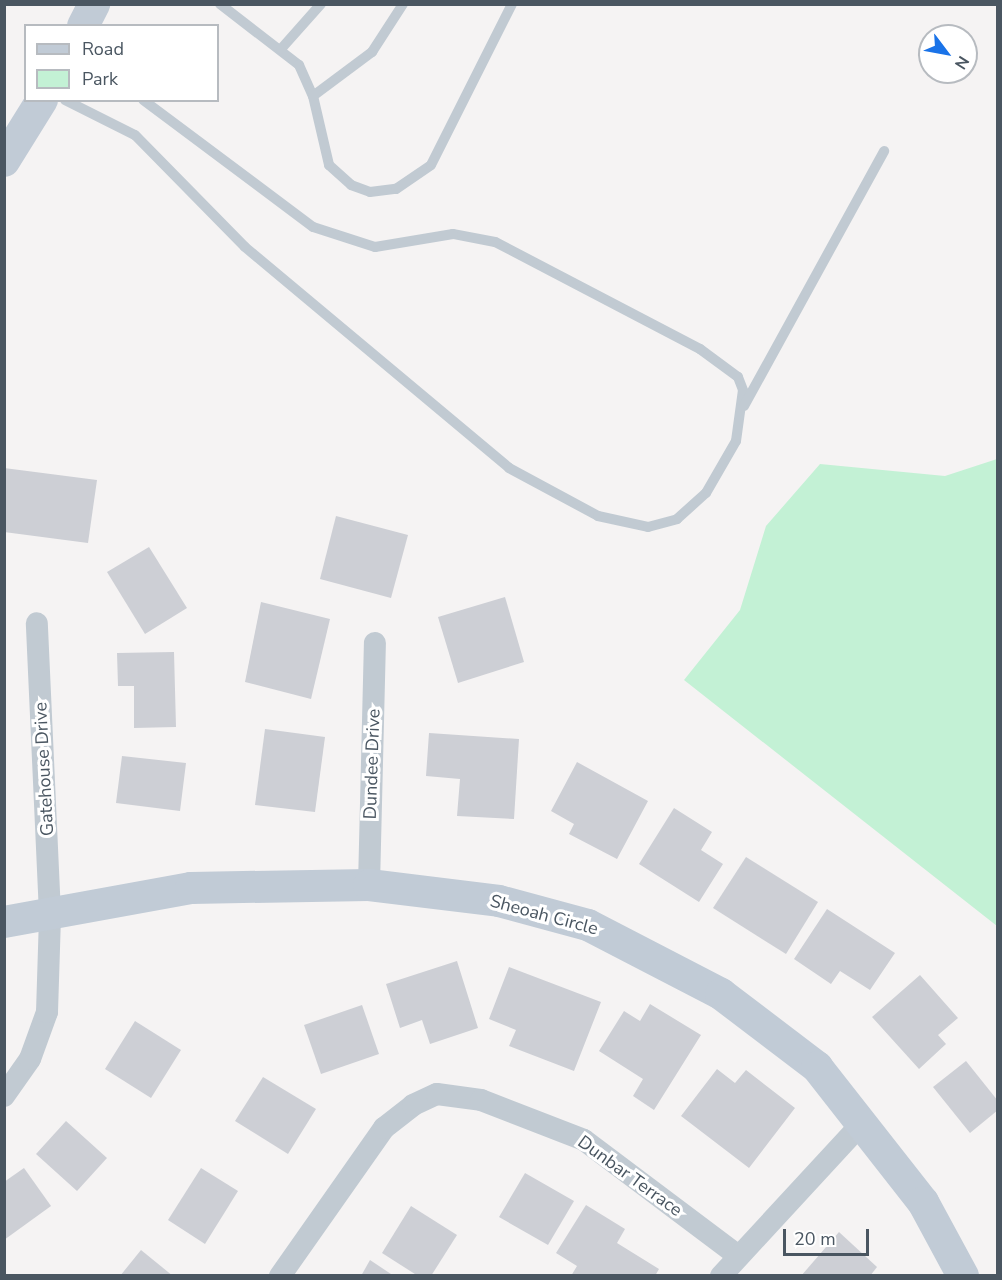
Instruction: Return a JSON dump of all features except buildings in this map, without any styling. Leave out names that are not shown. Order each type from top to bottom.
[{"type":"street","points":[[85,24],[94,4]]},
{"type":"street","points":[[4,161],[41,102]]},
{"type":"street","name":"Gatehouse Drive","points":[[4,1096],[30,1059],[47,1012],[50,914],[38,623]]},
{"type":"street","name":"Dundee Drive","points":[[369,885],[375,643]]},
{"type":"street","name":"Sheoah Circle","points":[[4,922],[190,888],[369,885],[500,901],[588,925],[644,949],[770,1028],[817,1067],[923,1202],[963,1275]]},
{"type":"street","name":"Sheoah Circle","points":[[4,938],[50,914]]},
{"type":"street","name":"Dunbar Terrace","points":[[280,1275],[384,1128],[412,1105],[437,1094],[481,1100],[584,1140],[737,1255]]},
{"type":"street","points":[[721,1275],[737,1255],[862,1123]]},
{"type":"lane","points":[[220,4],[299,65],[313,96],[329,165],[360,188],[396,189],[430,165],[512,4]]},
{"type":"lane","points":[[281,49],[321,4]]},
{"type":"lane","points":[[313,96],[372,52],[403,4]]},
{"type":"lane","points":[[69,102],[135,135],[245,247],[509,468],[598,516],[648,527],[677,519],[706,493],[736,441],[744,407],[884,151]]},
{"type":"lane","points":[[145,102],[313,227],[375,247],[453,234],[495,242],[700,349],[738,377],[744,407]]},
{"type":"green space","points":[[998,459],[997,926],[684,680],[740,610],[766,526],[820,464],[945,476]]}]
